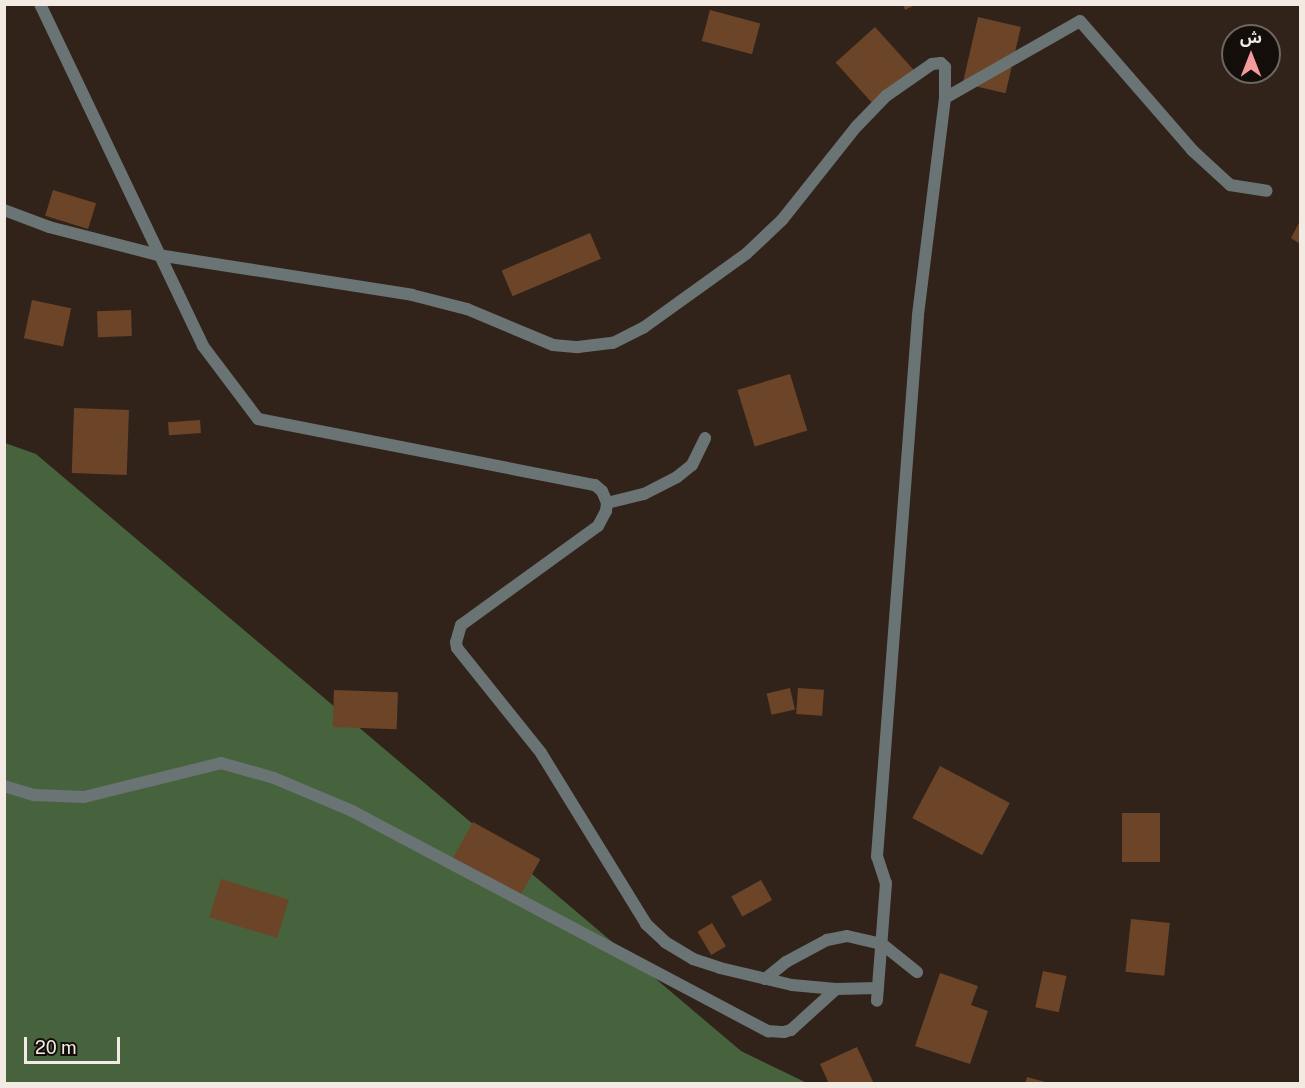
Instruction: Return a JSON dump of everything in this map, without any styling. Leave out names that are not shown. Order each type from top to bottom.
[{"type":"lane","points":[[4,210],[49,227],[158,255],[412,295],[467,309],[553,345],[578,347],[613,343],[643,328],[746,254],[782,220],[886,96],[932,64],[941,63],[947,71],[945,98],[918,316],[877,856],[886,884],[878,994],[765,979],[693,959],[665,942],[646,924],[541,753],[457,648],[456,637],[461,625],[598,526],[603,519],[607,503],[602,491],[595,485],[258,419],[203,346],[158,255],[40,4]]},
{"type":"lane","points":[[945,98],[1080,21],[1192,150],[1230,185],[1267,191]]},
{"type":"lane","points":[[607,503],[644,494],[677,477],[692,465],[705,438]]},
{"type":"lane","points":[[4,786],[34,795],[84,797],[221,763],[274,778],[352,811],[768,1031],[791,1030],[836,989]]},
{"type":"lane","points":[[765,979],[786,962],[827,940],[847,936],[882,944],[917,972]]},
{"type":"green space","points":[[5,443],[36,454],[741,1051],[807,1083],[5,1084]]},
{"type":"building","points":[[903,4],[917,4],[905,10]]},
{"type":"building","points":[[710,10],[760,23],[752,54],[702,41]]},
{"type":"building","points":[[978,17],[1021,27],[1006,93],[963,83]]},
{"type":"building","points":[[875,27],[914,70],[874,106],[836,62]]},
{"type":"building","points":[[53,190],[96,203],[88,229],[45,216]]},
{"type":"building","points":[[1300,221],[1300,244],[1291,238]]},
{"type":"building","points":[[590,233],[601,259],[513,296],[502,271]]},
{"type":"building","points":[[32,300],[71,308],[63,346],[24,338]]},
{"type":"building","points":[[131,310],[132,336],[98,337],[97,311]]},
{"type":"building","points":[[790,374],[807,430],[755,447],[737,390]]},
{"type":"building","points":[[74,408],[129,410],[127,475],[72,473]]},
{"type":"building","points":[[200,420],[201,433],[169,435],[168,422]]},
{"type":"building","points":[[790,688],[795,709],[772,715],[767,693]]},
{"type":"building","points":[[798,688],[824,690],[822,716],[796,714]]},
{"type":"building","points":[[334,690],[398,692],[397,729],[333,727]]},
{"type":"building","points":[[940,766],[1010,803],[982,855],[912,818]]},
{"type":"building","points":[[1122,813],[1160,813],[1160,862],[1122,862]]},
{"type":"building","points":[[473,822],[540,859],[519,897],[452,860]]},
{"type":"building","points":[[221,879],[289,900],[277,938],[209,917]]},
{"type":"building","points":[[761,880],[772,900],[742,917],[731,896]]},
{"type":"building","points":[[1131,919],[1170,923],[1164,976],[1125,972]]},
{"type":"building","points":[[712,923],[726,946],[711,955],[697,932]]},
{"type":"building","points":[[1043,971],[1066,976],[1059,1012],[1035,1007]]},
{"type":"building","points":[[940,973],[978,986],[971,1005],[988,1011],[970,1064],[915,1046]]},
{"type":"building","points":[[857,1047],[874,1084],[829,1084],[820,1064]]},
{"type":"building","points":[[1027,1077],[1049,1083],[1049,1084],[1025,1084]]}]
